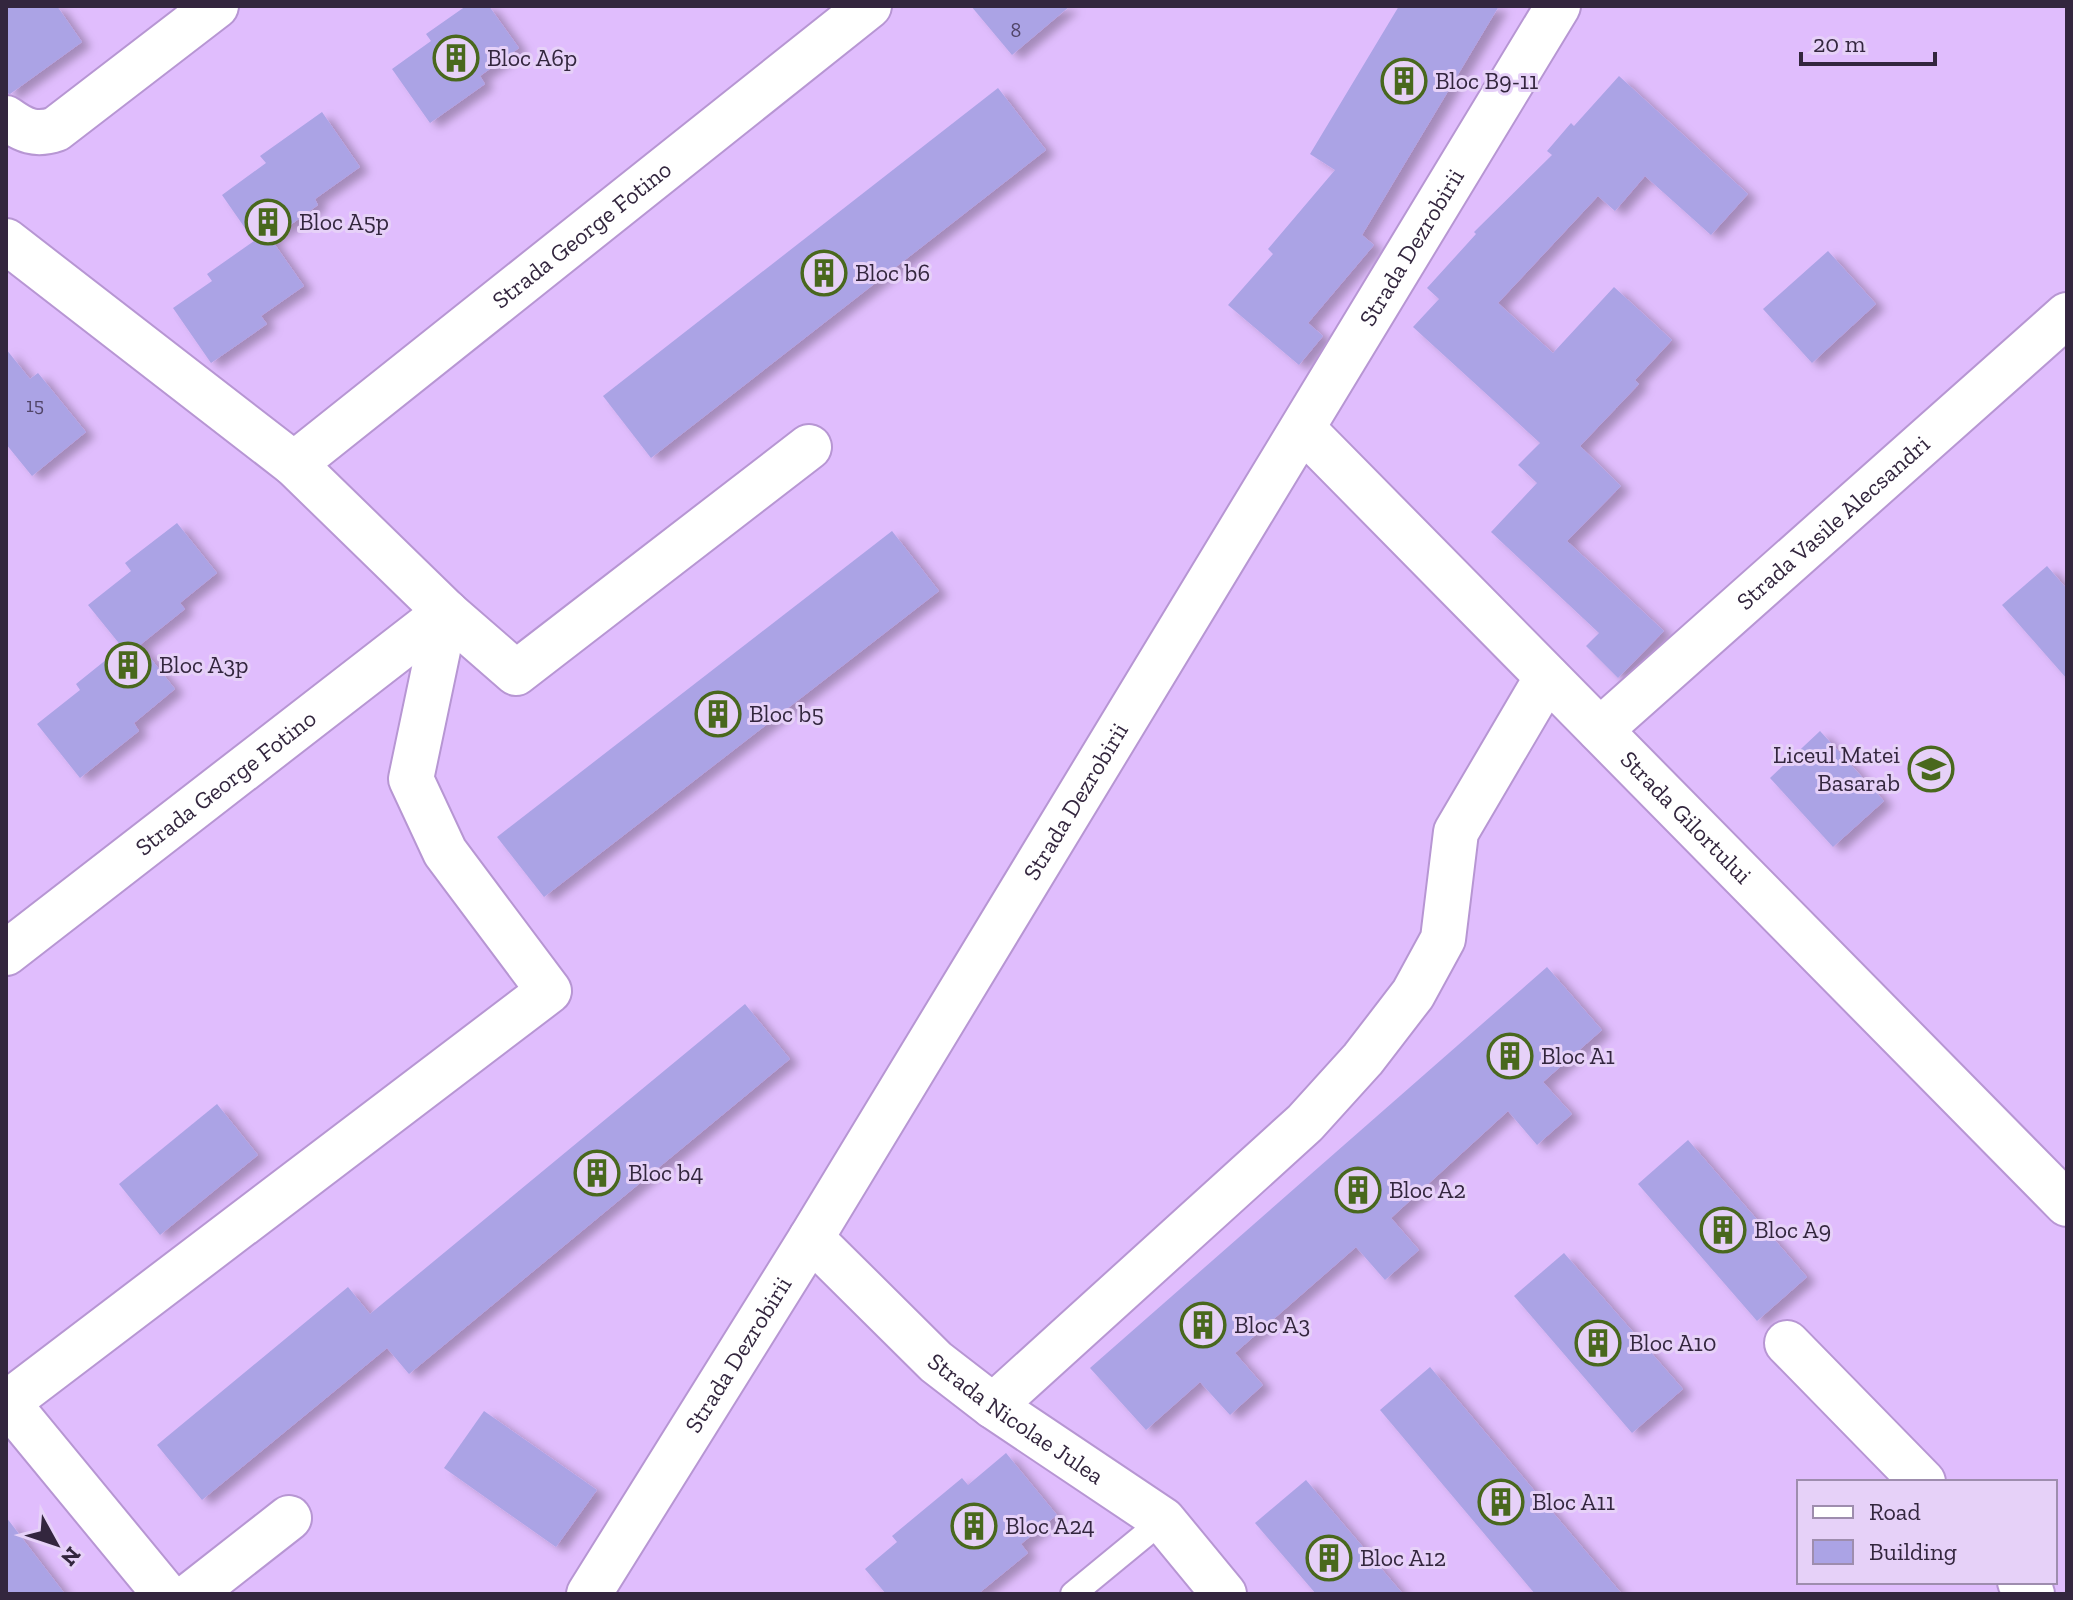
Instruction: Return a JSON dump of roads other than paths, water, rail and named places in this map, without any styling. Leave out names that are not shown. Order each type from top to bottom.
[{"type":"street","points":[[6,118],[21,128],[40,134],[56,129],[216,6]]},
{"type":"street","name":"Strada George Fotino","points":[[294,464],[869,6]]},
{"type":"street","name":"Strada Dezrobirii","points":[[589,1594],[811,1238],[1304,430],[1558,6]]},
{"type":"street","points":[[6,241],[294,464],[446,612],[516,673],[809,447]]},
{"type":"street","name":"Strada Vasile Alecsandri","points":[[1600,730],[2067,315]]},
{"type":"street","name":"Strada Gilortului","points":[[1304,430],[2067,1204]]},
{"type":"street","points":[[165,1594],[6,1402],[549,991],[445,852],[411,779],[446,612]]},
{"type":"street","name":"Strada George Fotino","points":[[6,953],[446,612]]},
{"type":"street","points":[[993,1406],[1305,1123],[1363,1059],[1413,994],[1443,939],[1456,832],[1547,677]]},
{"type":"street","name":"Strada Nicolae Julea","points":[[811,1238],[936,1362],[993,1406],[1163,1520],[1224,1594]]},
{"type":"street","points":[[1787,1343],[1921,1480]]},
{"type":"street","points":[[192,1594],[289,1518]]},
{"type":"lane","points":[[1073,1594],[1163,1520]]},
{"type":"place","name":"Bloc A6p","points":[[456,58]]},
{"type":"place","name":"Bloc B9-11","points":[[1404,81]]},
{"type":"place","name":"Bloc A5p","points":[[268,222]]},
{"type":"place","name":"Bloc b6","points":[[824,273]]},
{"type":"place","name":"Bloc A3p","points":[[128,665]]},
{"type":"place","name":"Bloc b5","points":[[718,714]]},
{"type":"place","name":"Liceul Matei Basarab","points":[[1931,769]]},
{"type":"place","name":"Bloc A1","points":[[1510,1056]]},
{"type":"place","name":"Bloc b4","points":[[597,1173]]},
{"type":"place","name":"Bloc A2","points":[[1358,1190]]},
{"type":"place","name":"Bloc A9","points":[[1723,1230]]},
{"type":"place","name":"Bloc A3","points":[[1203,1325]]},
{"type":"place","name":"Bloc A10","points":[[1598,1343]]},
{"type":"place","name":"Bloc A11","points":[[1501,1502]]},
{"type":"place","name":"Bloc A24","points":[[974,1526]]},
{"type":"place","name":"Bloc A12","points":[[1329,1558]]}]
